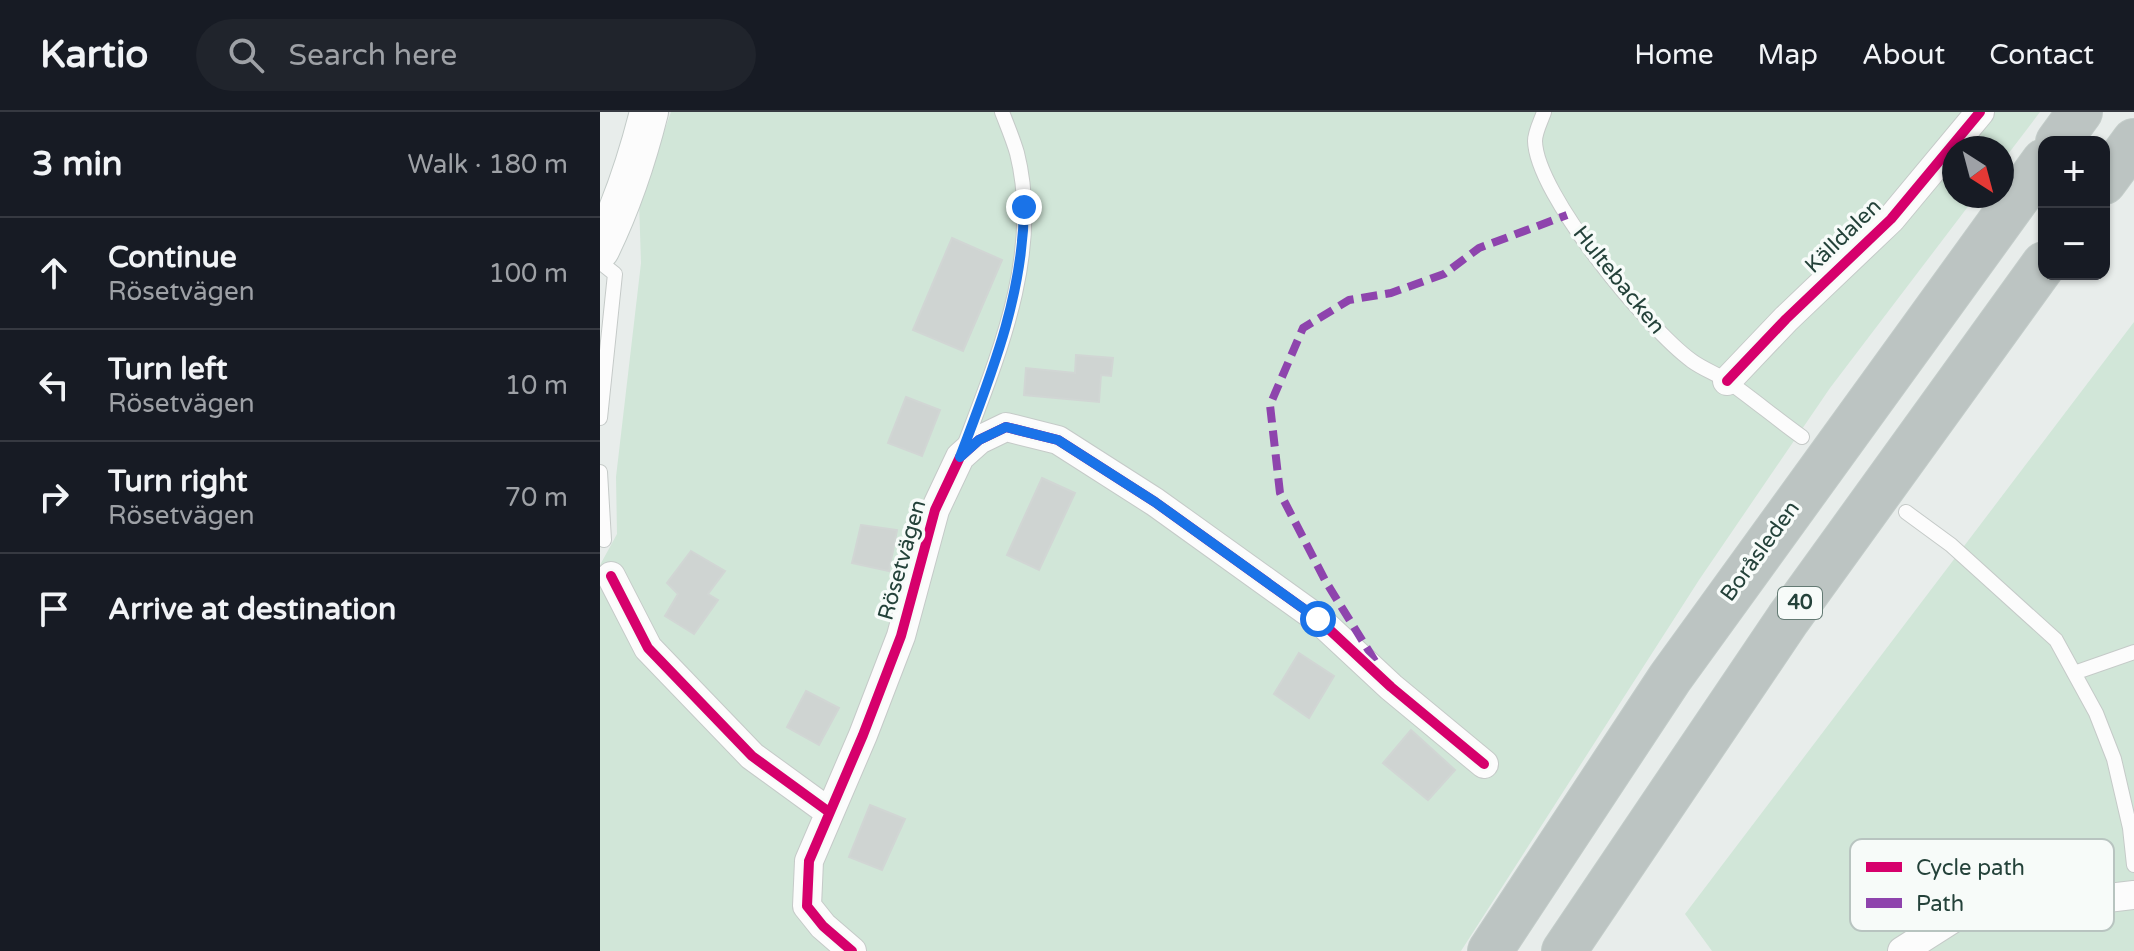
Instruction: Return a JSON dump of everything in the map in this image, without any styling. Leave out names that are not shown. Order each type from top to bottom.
[{"type":"highway","points":[[2062,136],[2080,112]]},
{"type":"highway","points":[[2110,174],[2134,141]]},
{"type":"highway","name":"Boråsleden","points":[[1490,951],[1670,678],[2038,169]]},
{"type":"highway","name":"40","points":[[1564,951],[1788,619],[2038,272]]},
{"type":"street","points":[[600,250],[637,158],[649,112]]},
{"type":"street","name":"Källdalen","points":[[1727,381],[1786,319],[1891,219],[1980,112]]},
{"type":"street","name":"Rösetvägen","points":[[852,951],[823,926],[807,906],[809,861],[901,636],[935,510],[960,457],[979,440],[1006,427],[1058,440],[1155,502],[1318,619],[1391,687],[1484,764]]},
{"type":"street","points":[[611,576],[648,648],[752,756],[829,812]]},
{"type":"street","points":[[2114,897],[2134,895]]},
{"type":"street","points":[[1902,951],[1933,931]]},
{"type":"lane","name":"Rösetvägen","points":[[960,457],[995,365],[1023,248],[1024,207],[1017,153],[1002,112]]},
{"type":"lane","name":"Hultebacken","points":[[1544,112],[1535,139],[1548,185],[1626,295],[1657,330],[1693,362],[1727,381],[1802,437]]},
{"type":"lane","points":[[600,262],[615,274],[600,418]]},
{"type":"lane","points":[[600,472],[604,540]]},
{"type":"lane","points":[[1906,512],[1951,545],[2056,640],[2096,713],[2114,759],[2130,828],[2134,865]]},
{"type":"lane","points":[[2074,673],[2134,652]]},
{"type":"green space","points":[[671,112],[2040,112],[2014,146],[2014,136],[1942,136],[1942,208],[1967,208],[1830,388],[1699,580],[1461,951],[600,951],[600,565],[617,534],[616,477],[641,263],[639,201]]},
{"type":"green space","points":[[2134,322],[2134,951],[1712,951],[1685,914]]},
{"type":"building","points":[[952,238],[1002,260],[963,351],[913,330]]},
{"type":"building","points":[[1076,355],[1113,358],[1111,376],[1101,375],[1099,402],[1024,395],[1026,368],[1075,373]]},
{"type":"building","points":[[906,397],[940,410],[922,456],[888,443]]},
{"type":"building","points":[[1042,478],[1075,493],[1039,570],[1007,555]]},
{"type":"building","points":[[861,525],[897,530],[889,571],[852,563]]},
{"type":"building","points":[[691,551],[725,571],[708,594],[718,600],[694,634],[665,616],[678,594],[667,583]]},
{"type":"building","points":[[1299,653],[1334,676],[1309,718],[1274,694]]},
{"type":"building","points":[[806,691],[839,708],[819,745],[787,727]]},
{"type":"building","points":[[1411,730],[1455,770],[1428,800],[1383,763]]},
{"type":"building","points":[[870,805],[905,819],[882,870],[849,857]]},
{"type":"marked path","points":[[1375,661],[1326,582],[1280,493],[1270,405],[1303,328],[1349,300],[1391,293],[1444,274],[1479,248],[1567,215]]},
{"type":"cycle path","points":[[1727,381],[1786,319],[1891,219],[1980,112]]},
{"type":"cycle path","points":[[852,951],[823,926],[807,906],[809,861],[901,636],[935,510],[960,457],[979,440],[1006,427],[1058,440],[1155,502],[1318,619],[1391,687],[1484,764]]},
{"type":"cycle path","points":[[611,576],[648,648],[752,756],[829,812]]},
{"type":"route","points":[[1024,207],[1023,248],[1008,317],[995,365],[960,457],[979,440],[1006,427],[1058,440],[1155,502],[1318,619]]}]
